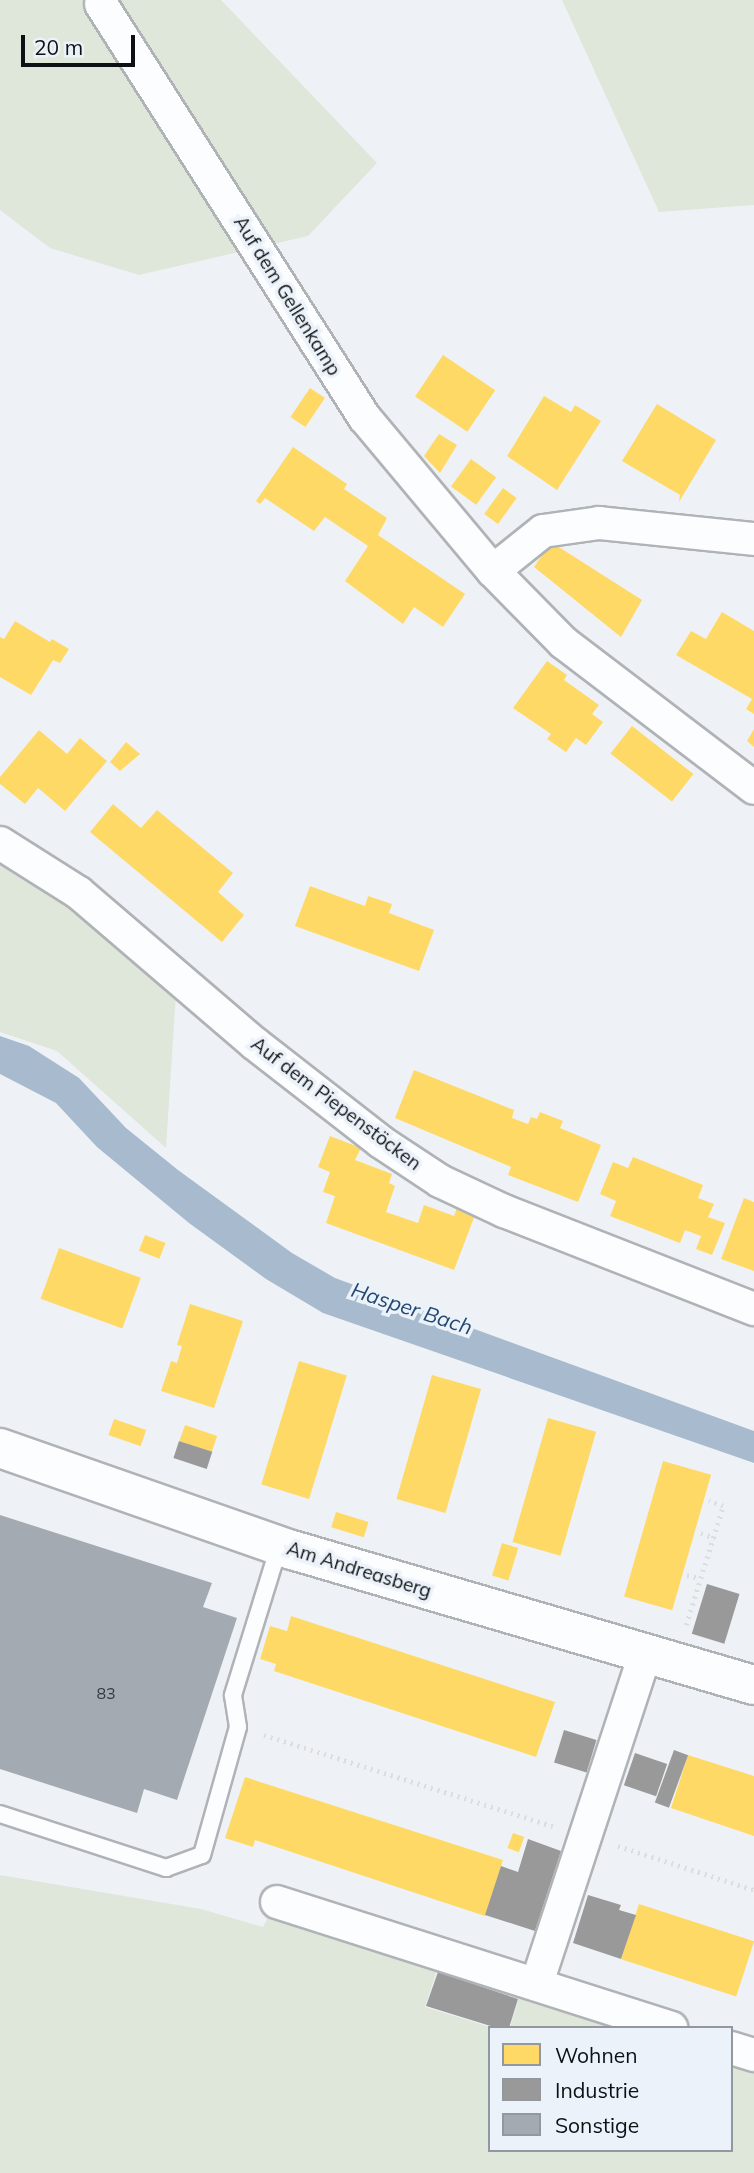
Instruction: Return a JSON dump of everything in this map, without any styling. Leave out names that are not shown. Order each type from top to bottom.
[{"type":"main road","name":"Am Andreasberg","points":[[0,1448],[75,1477],[279,1546],[754,1685]]},
{"type":"street","name":"Auf dem Gellenkamp","points":[[101,4],[365,418],[493,571],[564,643],[754,788]]},
{"type":"street","points":[[493,571],[543,531],[599,523],[754,539]]},
{"type":"street","name":"Auf dem Piepenstöcken","points":[[0,843],[79,893],[265,1051],[381,1142],[440,1181],[504,1212],[754,1309]]},
{"type":"street","points":[[537,1983],[586,1836],[660,1658]]},
{"type":"street","points":[[277,1902],[665,2026]]},
{"type":"street","points":[[733,2049],[754,2055]]},
{"type":"lane","points":[[0,1814],[166,1868],[202,1855],[238,1727],[233,1695],[279,1546]]},
{"type":"path","points":[[660,1658],[699,1578],[715,1538],[723,1506],[709,1501]]},
{"type":"path","points":[[701,1533],[715,1538]]},
{"type":"path","points":[[687,1575],[699,1578]]},
{"type":"path","points":[[238,1727],[754,1890]]},
{"type":"shaded area","points":[[0,0],[221,0],[377,163],[308,236],[139,275],[50,248],[0,210]]},
{"type":"shaded area","points":[[562,0],[754,0],[754,205],[659,212]]},
{"type":"shaded area","points":[[0,854],[76,903],[176,994],[166,1148],[57,1051],[0,1032]]},
{"type":"shaded area","points":[[0,1875],[201,1909],[263,1927],[269,1916],[437,1970],[425,2007],[488,2026],[488,2152],[733,2152],[733,2066],[754,2072],[754,2173],[0,2173]]},
{"type":"shaded area","points":[[519,1998],[608,2026],[511,2026]]},
{"type":"water","name":"Hasper Bach","points":[[0,1036],[29,1046],[79,1078],[126,1128],[178,1170],[292,1253],[335,1278],[754,1431],[754,1463],[323,1313],[266,1279],[189,1223],[97,1147],[56,1103],[0,1074]]},
{"type":"building: Wohnen","points":[[443,355],[495,390],[467,432],[415,396]]},
{"type":"building: Wohnen","points":[[310,388],[325,398],[305,427],[290,417]]},
{"type":"building: Wohnen","points":[[544,396],[571,412],[575,405],[601,421],[557,490],[507,456]]},
{"type":"building: Wohnen","points":[[657,404],[716,440],[679,502],[680,495],[622,461]]},
{"type":"building: Wohnen","points":[[439,434],[457,445],[440,473],[424,456]]},
{"type":"building: Wohnen","points":[[293,447],[347,484],[344,489],[387,518],[378,535],[465,594],[443,627],[414,607],[403,624],[345,581],[368,546],[325,517],[314,531],[265,498],[260,504],[256,501]]},
{"type":"building: Wohnen","points":[[471,459],[496,477],[476,505],[451,487]]},
{"type":"building: Wohnen","points":[[503,488],[517,498],[498,524],[484,514]]},
{"type":"building: Wohnen","points":[[551,542],[642,600],[621,637],[534,567]]},
{"type":"building: Wohnen","points":[[722,612],[754,631],[754,714],[746,709],[752,699],[676,655],[691,631],[706,639]]},
{"type":"building: Wohnen","points":[[15,621],[50,642],[52,639],[69,649],[60,663],[53,660],[31,695],[0,677],[0,637],[4,639]]},
{"type":"building: Wohnen","points":[[547,661],[567,675],[564,680],[599,705],[592,714],[603,722],[586,745],[576,738],[566,752],[547,739],[551,734],[513,708]]},
{"type":"building: Wohnen","points":[[632,726],[693,774],[672,802],[610,754]]},
{"type":"building: Wohnen","points":[[754,729],[754,747],[747,741]]},
{"type":"building: Wohnen","points":[[39,730],[67,754],[80,738],[107,761],[65,811],[38,788],[25,804],[0,784],[0,777]]},
{"type":"building: Wohnen","points":[[126,742],[140,754],[120,771],[110,762]]},
{"type":"building: Wohnen","points":[[113,804],[141,828],[157,810],[233,873],[218,892],[244,915],[222,942],[90,832]]},
{"type":"building: Wohnen","points":[[310,886],[365,906],[368,896],[392,904],[389,913],[434,930],[419,971],[295,926]]},
{"type":"building: Wohnen","points":[[414,1070],[514,1110],[512,1118],[528,1124],[531,1117],[537,1119],[540,1112],[563,1121],[560,1128],[601,1145],[578,1202],[508,1175],[511,1167],[395,1118]]},
{"type":"building: Wohnen","points":[[330,1136],[361,1148],[355,1160],[392,1174],[389,1183],[395,1186],[386,1212],[418,1223],[424,1205],[454,1216],[457,1208],[475,1215],[454,1270],[326,1223],[335,1196],[323,1192],[330,1172],[318,1167]]},
{"type":"building: Wohnen","points":[[633,1157],[703,1185],[698,1198],[714,1204],[708,1217],[725,1223],[712,1255],[696,1249],[701,1236],[685,1230],[680,1243],[610,1216],[616,1201],[600,1194],[613,1162],[628,1168]]},
{"type":"building: Wohnen","points":[[744,1198],[754,1202],[754,1271],[721,1259]]},
{"type":"building: Wohnen","points":[[145,1235],[166,1243],[159,1259],[139,1251]]},
{"type":"building: Wohnen","points":[[59,1248],[141,1278],[122,1328],[41,1299]]},
{"type":"building: Wohnen","points":[[190,1304],[243,1321],[214,1408],[161,1391],[171,1361],[177,1363],[182,1346],[177,1345]]},
{"type":"building: Wohnen","points":[[299,1361],[347,1376],[309,1499],[261,1484]]},
{"type":"building: Wohnen","points":[[432,1375],[481,1389],[445,1513],[396,1499]]},
{"type":"building: Wohnen","points":[[548,1418],[596,1432],[561,1556],[512,1542]]},
{"type":"building: Wohnen","points":[[114,1419],[146,1430],[141,1446],[108,1435]]},
{"type":"building: Wohnen","points":[[185,1425],[217,1436],[212,1452],[179,1441]]},
{"type":"building: Wohnen","points":[[663,1461],[711,1475],[672,1610],[624,1597]]},
{"type":"building: Wohnen","points":[[336,1512],[369,1522],[364,1537],[331,1527]]},
{"type":"building: Wohnen","points":[[502,1543],[518,1548],[508,1580],[492,1576]]},
{"type":"building: Wohnen","points":[[291,1616],[555,1702],[536,1757],[274,1671],[276,1664],[260,1659],[270,1626],[287,1631]]},
{"type":"building: Wohnen","points":[[688,1755],[754,1776],[754,1836],[671,1808]]},
{"type":"building: Wohnen","points":[[245,1777],[503,1860],[485,1916],[255,1840],[253,1847],[225,1838]]},
{"type":"building: Wohnen","points":[[513,1833],[524,1837],[519,1852],[508,1848]]},
{"type":"building: Wohnen","points":[[639,1904],[754,1941],[736,1997],[621,1959]]},
{"type":"building: Industrie","points":[[179,1441],[212,1452],[207,1469],[173,1458]]},
{"type":"building: Industrie","points":[[707,1584],[740,1594],[724,1644],[692,1634]]},
{"type":"building: Industrie","points":[[564,1730],[597,1740],[587,1772],[554,1763]]},
{"type":"building: Industrie","points":[[674,1750],[688,1755],[669,1808],[655,1803]]},
{"type":"building: Industrie","points":[[635,1753],[667,1764],[656,1796],[624,1785]]},
{"type":"building: Industrie","points":[[528,1839],[561,1851],[535,1931],[485,1915],[501,1866],[518,1872]]},
{"type":"building: Industrie","points":[[588,1895],[621,1905],[619,1910],[636,1915],[621,1959],[573,1943]]},
{"type":"building: Industrie","points":[[438,1972],[518,1999],[510,2026],[491,2026],[426,2006]]},
{"type":"building: Sonstige","points":[[0,1515],[212,1583],[203,1607],[237,1618],[177,1800],[144,1789],[137,1813],[0,1769]]}]
